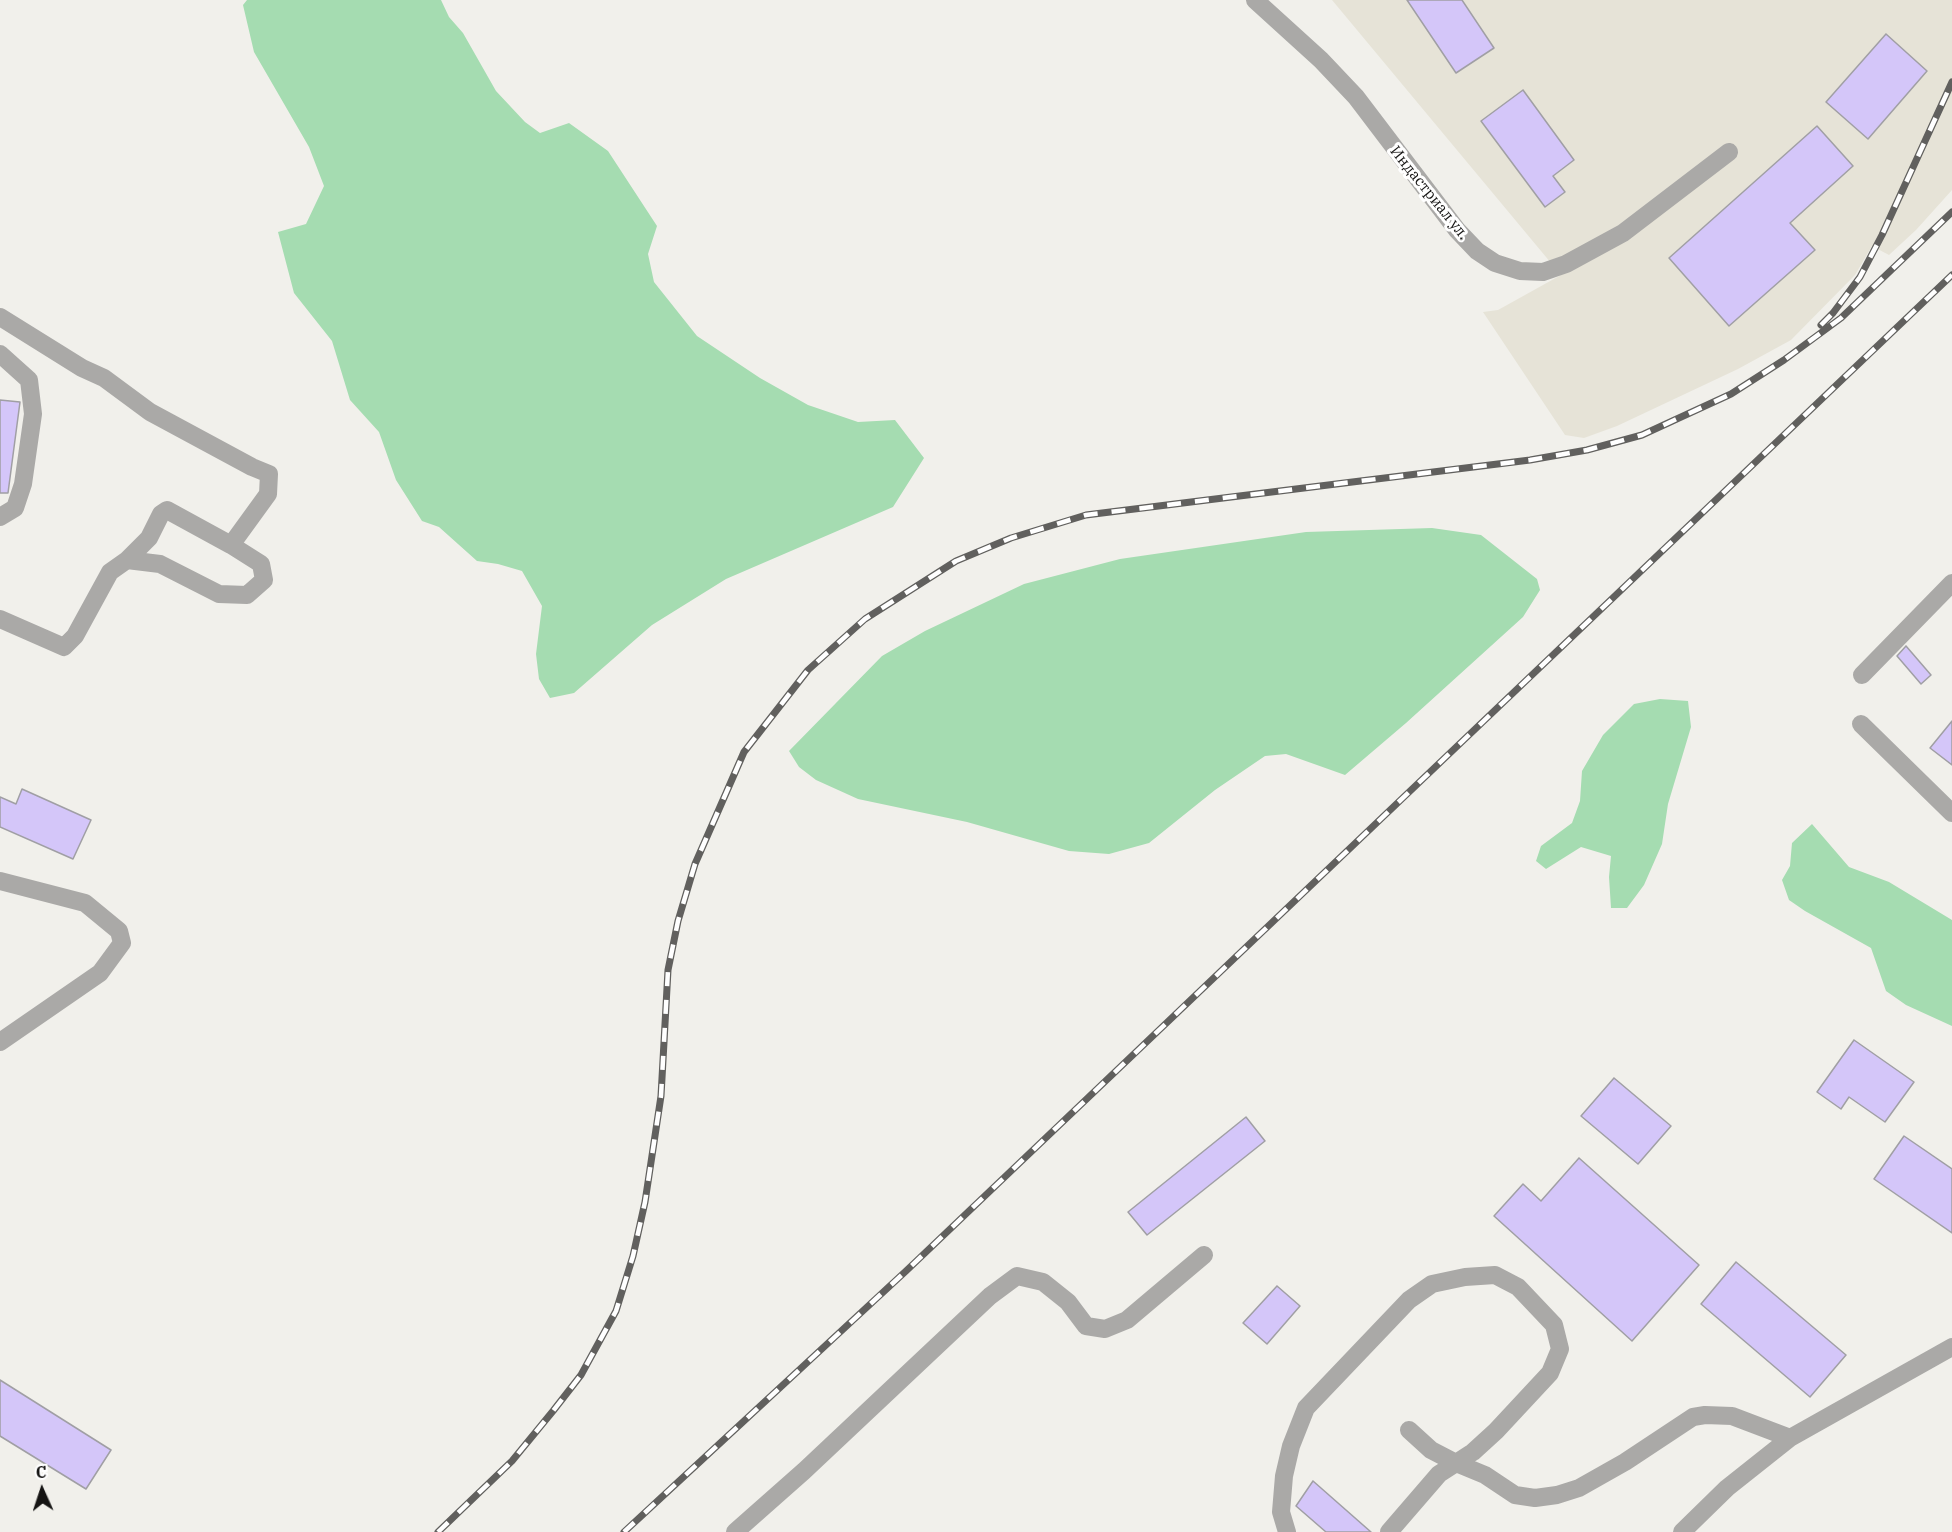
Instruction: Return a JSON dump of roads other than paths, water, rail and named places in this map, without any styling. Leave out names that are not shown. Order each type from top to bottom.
[{"type":"street","name":"Индастриал ул.","points":[[1255,0],[1321,60],[1356,97],[1457,230],[1477,251],[1504,266],[1520,271],[1543,272],[1566,264],[1623,233],[1729,152]]},
{"type":"street","points":[[0,317],[82,368],[104,378],[150,412],[269,474],[268,494],[231,545]]},
{"type":"street","points":[[0,354],[29,380],[33,414],[23,484],[15,508],[0,517]]},
{"type":"street","points":[[0,619],[64,647],[75,636],[110,572],[128,560],[149,538],[161,514],[167,510],[261,564],[264,580],[247,595],[219,594],[160,564],[128,560]]},
{"type":"street","points":[[1862,675],[1952,583]]},
{"type":"street","points":[[1861,724],[1952,813]]},
{"type":"street","points":[[0,881],[84,903],[119,931],[122,943],[100,973],[0,1042]]},
{"type":"street","points":[[735,1532],[804,1471],[990,1296],[1017,1276],[1043,1281],[1068,1302],[1086,1326],[1105,1329],[1127,1320],[1204,1255]]},
{"type":"street","points":[[1287,1532],[1281,1512],[1284,1476],[1291,1446],[1306,1408],[1409,1299],[1432,1284],[1465,1277],[1496,1275],[1518,1287],[1554,1325],[1560,1349],[1550,1373],[1496,1431],[1473,1452],[1439,1474],[1389,1532]]},
{"type":"street","points":[[1682,1532],[1727,1488],[1790,1438],[1952,1347]]},
{"type":"street","points":[[1409,1430],[1431,1450],[1485,1475],[1515,1495],[1535,1498],[1557,1495],[1579,1488],[1625,1462],[1693,1417],[1732,1416],[1790,1438]]},
{"type":"railway","points":[[1821,325],[1860,277],[1882,235],[1952,82]]},
{"type":"railway","points":[[438,1532],[512,1461],[553,1411],[581,1375],[616,1311],[633,1256],[645,1202],[661,1096],[668,970],[678,921],[695,864],[744,752],[808,670],[865,619],[956,561],[1011,538],[1086,515],[1530,460],[1587,450],[1642,435],[1731,394],[1784,360],[1841,318],[1952,212]]},
{"type":"railway","points":[[624,1532],[906,1271],[1952,275]]}]
